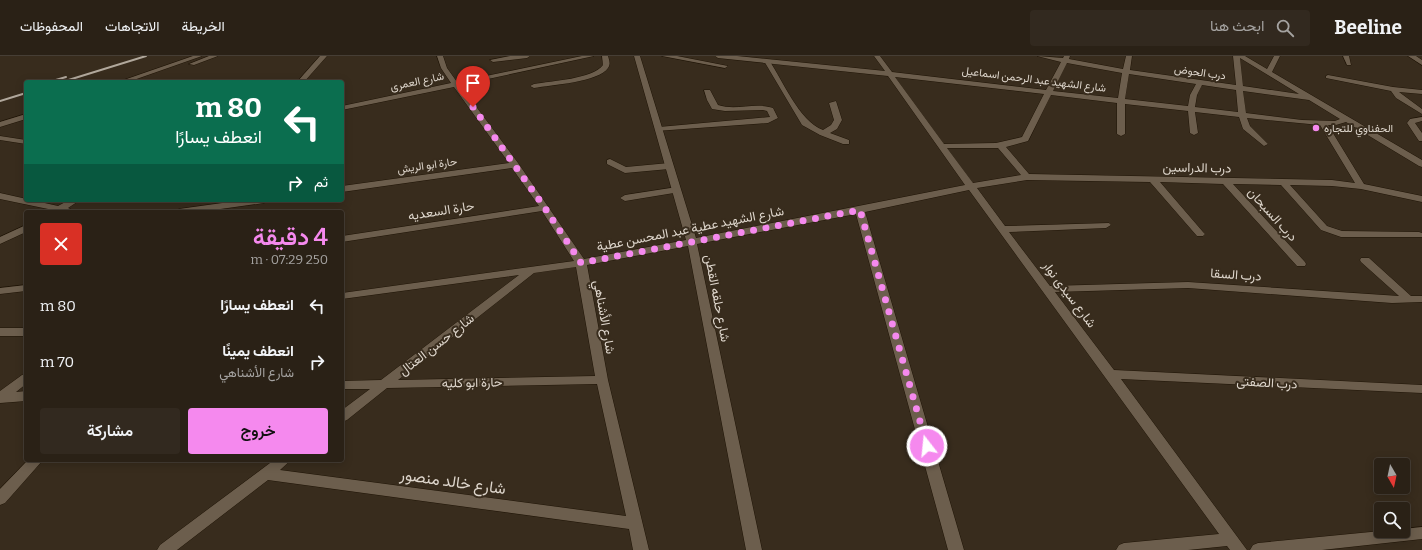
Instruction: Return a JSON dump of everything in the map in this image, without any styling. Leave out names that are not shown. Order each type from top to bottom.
[{"type":"street","points":[[127,80],[199,56]]},
{"type":"street","points":[[148,80],[215,56]]},
{"type":"street","points":[[302,80],[324,56]]},
{"type":"street","name":"شارع الأشناهي","points":[[440,56],[444,68],[515,165],[581,263],[602,380],[641,550]]},
{"type":"street","points":[[493,60],[527,56]]},
{"type":"street","name":"شارع العمرى","points":[[344,108],[591,56]]},
{"type":"street","points":[[534,86],[588,76],[600,72],[605,67],[607,62],[605,56]]},
{"type":"street","name":"شارع حلقه القطن","points":[[637,56],[692,242],[754,550]]},
{"type":"street","points":[[666,56],[725,66]]},
{"type":"street","name":"شارع الشهيد عبد الرحمن اسماعيل","points":[[718,56],[1323,123],[1336,122],[1346,119]]},
{"type":"street","name":"شارع سيدى نوار","points":[[877,56],[971,186],[1112,374],[1235,544]]},
{"type":"street","name":"درب الحوض","points":[[1040,56],[1065,58],[1126,72],[1310,98]]},
{"type":"street","points":[[1121,134],[1121,100],[1129,56]]},
{"type":"street","points":[[1236,56],[1238,88],[1242,114],[1246,127],[1264,144]]},
{"type":"street","points":[[1240,56],[1422,164]]},
{"type":"street","points":[[1268,73],[1277,56]]},
{"type":"street","points":[[1346,56],[1349,64]]},
{"type":"street","points":[[1411,56],[1422,63]]},
{"type":"street","points":[[942,146],[1000,145],[1019,142],[1025,138],[1065,58]]},
{"type":"street","points":[[767,61],[802,119],[810,127],[846,142]]},
{"type":"street","points":[[1328,77],[1393,89],[1422,92]]},
{"type":"street","points":[[1194,133],[1191,99],[1194,91],[1200,83]]},
{"type":"street","points":[[1393,89],[1398,96],[1422,112]]},
{"type":"street","points":[[659,129],[768,121],[774,118],[770,110],[764,108],[724,109],[716,107],[714,106],[708,92]]},
{"type":"street","points":[[823,133],[834,126],[838,120],[833,103]]},
{"type":"street","points":[[0,125],[24,117]]},
{"type":"street","points":[[1422,119],[1413,121],[1412,123],[1422,139]]},
{"type":"street","points":[[1323,123],[1361,186]]},
{"type":"street","points":[[0,133],[24,125]]},
{"type":"street","points":[[0,138],[24,142]]},
{"type":"street","points":[[1000,145],[1027,177]]},
{"type":"street","points":[[610,162],[625,170],[670,166]]},
{"type":"street","name":"حارة ابو الريش","points":[[344,189],[515,165]]},
{"type":"street","name":"درب الدراسين","points":[[971,186],[1027,177],[1332,183],[1361,186],[1422,199]]},
{"type":"street","points":[[1152,179],[1200,234]]},
{"type":"street","name":"درب السبحان","points":[[1226,181],[1301,264]]},
{"type":"street","points":[[1283,182],[1324,228],[1331,232],[1341,234],[1418,234]]},
{"type":"street","name":"شارع الشهيد عطية عبد المحسن عطية","points":[[344,296],[581,263],[860,210],[971,186]]},
{"type":"street","points":[[625,198],[677,190]]},
{"type":"street","points":[[0,196],[53,210]]},
{"type":"street","points":[[59,210],[72,202]]},
{"type":"street","points":[[181,210],[187,202]]},
{"type":"street","points":[[193,210],[250,202]]},
{"type":"street","name":"حارة السعديه","points":[[344,239],[545,208]]},
{"type":"street","points":[[860,210],[956,550]]},
{"type":"street","points":[[1004,229],[1106,225]]},
{"type":"street","points":[[0,241],[24,229]]},
{"type":"street","points":[[1364,260],[1409,300]]},
{"type":"street","name":"شارع حسن العتال","points":[[344,415],[530,271]]},
{"type":"street","name":"درب السقا","points":[[1048,289],[1188,285],[1422,300]]},
{"type":"street","points":[[0,291],[24,288]]},
{"type":"street","points":[[0,332],[24,332]]},
{"type":"street","name":"درب الصفتى","points":[[1112,374],[1422,389]]},
{"type":"street","points":[[1,398],[24,380]]},
{"type":"street","name":"حارة ابو كليه","points":[[344,385],[602,380]]},
{"type":"street","points":[[1,398],[24,396]]},
{"type":"street","points":[[0,499],[34,462]]},
{"type":"street","points":[[165,550],[281,462]]},
{"type":"street","name":"شارع خالد منصور","points":[[265,474],[636,524]]},
{"type":"street","points":[[1258,550],[1422,533]]},
{"type":"street","points":[[1124,550],[1235,544]]},
{"type":"railway","points":[[68,80],[146,56]]},
{"type":"railway","points":[[56,80],[66,77]]},
{"type":"railway","points":[[0,101],[24,94]]},
{"type":"place","name":"الحفناوي للتجاره","points":[[1316,128]]},
{"type":"route","points":[[473,107],[545,208],[581,263],[860,210],[927,446]]}]
